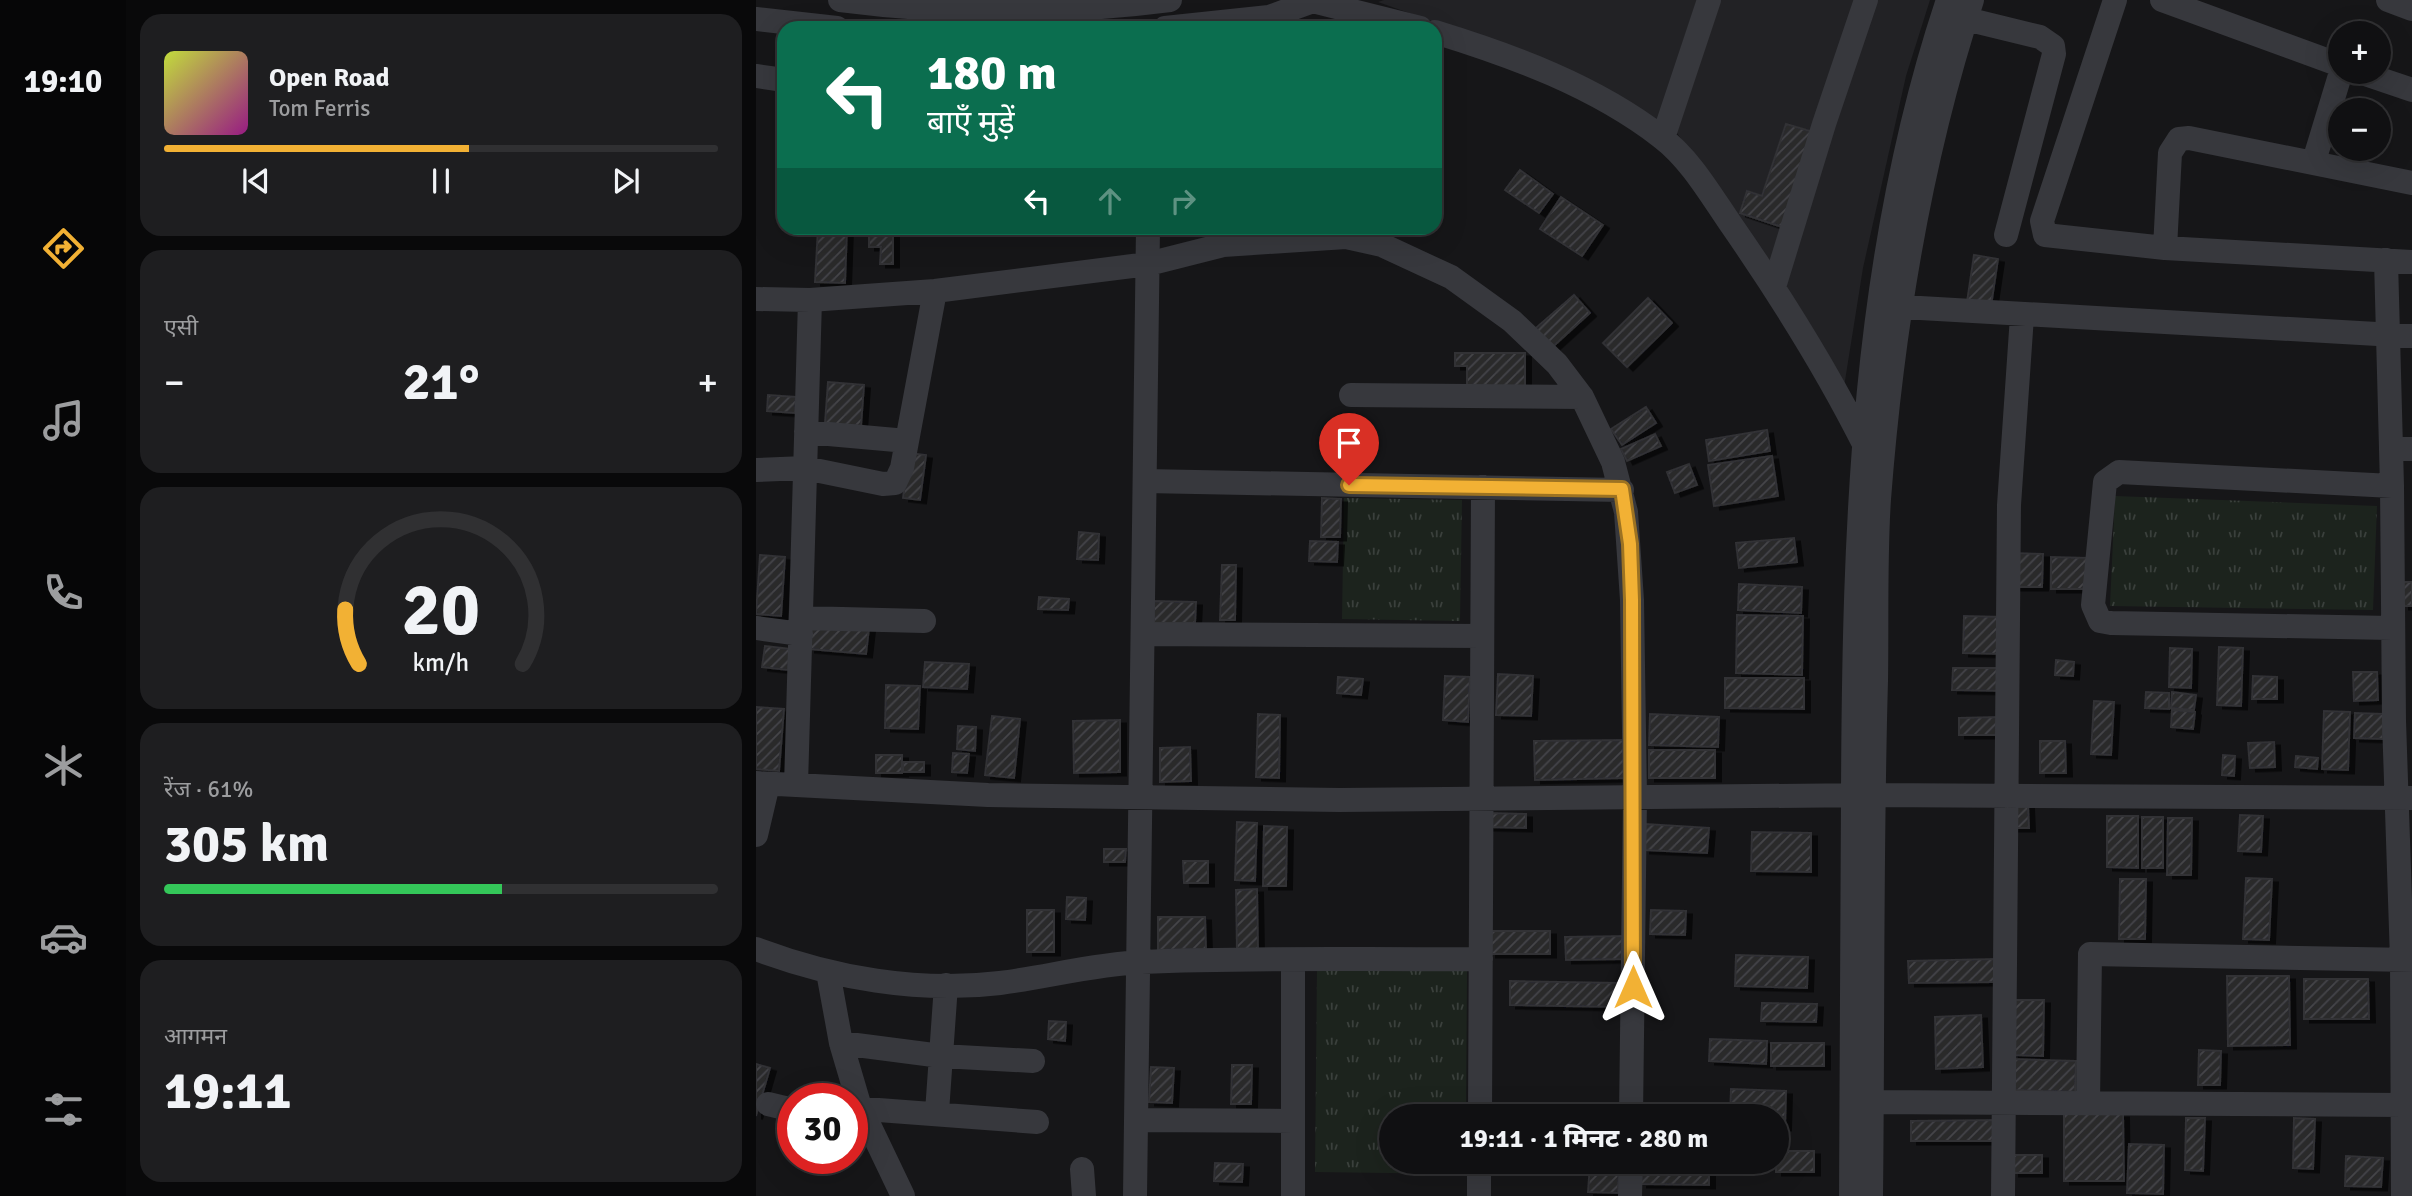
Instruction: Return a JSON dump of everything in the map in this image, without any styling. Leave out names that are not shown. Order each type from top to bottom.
[{"type":"street","points":[[840,0],[905,8],[1096,8],[1160,1],[1152,21]]},
{"type":"street","points":[[1231,21],[1269,17],[1313,0],[1393,21]]},
{"type":"street","points":[[1663,138],[1709,0]]},
{"type":"street","points":[[1774,287],[1824,124],[1866,0]]},
{"type":"street","points":[[1851,1196],[1863,795],[1881,477],[1894,345],[1890,307],[1906,144],[1948,0]]},
{"type":"street","points":[[2115,0],[2045,209],[2042,229],[2045,235],[2054,239],[2165,248],[2412,262]]},
{"type":"street","points":[[2162,0],[2328,61]]},
{"type":"street","points":[[2388,0],[2412,9]]},
{"type":"street","points":[[1871,1196],[1872,1102],[1863,795],[1859,503],[1864,445],[1890,307],[1929,150],[1969,10],[2040,37],[2053,46],[2054,54],[2006,234]]},
{"type":"street","points":[[756,19],[777,22]]},
{"type":"street","points":[[1442,34],[1503,53],[1558,78],[1631,116],[1663,138],[1701,181],[1774,287],[1811,346],[1881,477]]},
{"type":"street","points":[[756,76],[777,79]]},
{"type":"street","points":[[2391,80],[2411,85]]},
{"type":"street","points":[[2314,161],[2337,84]]},
{"type":"street","points":[[2165,248],[2170,153],[2179,139],[2189,138],[2314,161],[2412,183]]},
{"type":"street","points":[[1135,1196],[1148,235]]},
{"type":"street","points":[[756,299],[810,300],[935,291],[1148,264],[1223,244],[1346,237],[1382,245],[1451,278],[1491,304],[1557,364],[1582,397],[1605,441],[1622,489],[1632,586],[1635,797],[1631,1104]]},
{"type":"street","points":[[2386,260],[2386,335],[2401,449],[2392,485],[2402,564],[2392,628],[2402,661],[2407,959],[2403,1196]]},
{"type":"street","points":[[756,470],[805,468],[883,484],[895,483],[902,468],[935,291]]},
{"type":"street","points":[[796,785],[810,300]]},
{"type":"street","points":[[1890,307],[2412,336]]},
{"type":"street","points":[[2003,1196],[2009,505],[2022,316]]},
{"type":"street","points":[[1350,395],[1582,397]]},
{"type":"street","points":[[806,432],[907,441]]},
{"type":"street","points":[[2392,485],[2119,472],[2109,476],[2103,492],[2093,606],[2100,621],[2111,623],[2392,628]]},
{"type":"street","points":[[1145,481],[1622,489]]},
{"type":"street","points":[[1480,1104],[1483,487]]},
{"type":"street","points":[[756,628],[924,621]]},
{"type":"street","points":[[1144,635],[1482,636]]},
{"type":"street","points":[[756,835],[762,783],[988,795],[1142,797],[1482,799],[2005,795],[2404,798]]},
{"type":"street","points":[[756,948],[828,972],[871,980],[946,985],[998,983],[1139,962],[1481,959]]},
{"type":"street","points":[[2088,1103],[2090,954],[2407,959]]},
{"type":"street","points":[[1293,961],[1293,1196]]},
{"type":"street","points":[[828,972],[850,1083]]},
{"type":"street","points":[[937,1112],[946,985]]},
{"type":"street","points":[[841,1044],[941,1056],[1033,1061]]},
{"type":"street","points":[[1872,1102],[2404,1105]]},
{"type":"street","points":[[768,1104],[777,1106]]},
{"type":"street","points":[[868,1109],[1037,1122]]},
{"type":"street","points":[[1136,1121],[1293,1121]]},
{"type":"street","points":[[868,1130],[903,1196]]},
{"type":"street","points":[[1082,1169],[1084,1196]]},
{"type":"street","points":[[1479,1174],[1479,1196]]},
{"type":"street","points":[[1630,1196],[1631,1174]]},
{"type":"shaded area","points":[[1930,0],[1906,76],[1863,268],[1844,387],[1780,284],[1677,133],[1539,59],[1442,25],[1442,21],[1432,21],[1378,2]]},
{"type":"green space","points":[[2115,496],[2377,506],[2373,610],[2110,606]]},
{"type":"green space","points":[[1344,498],[1462,500],[1460,621],[1342,619]]},
{"type":"green space","points":[[1317,970],[1467,971],[1466,1104],[1379,1104],[1379,1173],[1315,1172]]},
{"type":"building","points":[[1786,124],[1813,132],[1782,227],[1740,213],[1747,191],[1762,196]]},
{"type":"building","points":[[1520,170],[1553,194],[1539,213],[1505,190]]},
{"type":"building","points":[[1561,197],[1603,225],[1582,256],[1540,229]]},
{"type":"building","points":[[818,235],[847,235],[845,283],[815,282]]},
{"type":"building","points":[[869,235],[893,235],[893,264],[880,264],[881,247],[869,247]]},
{"type":"building","points":[[1974,255],[1998,259],[1991,306],[1967,302]]},
{"type":"building","points":[[1574,295],[1590,313],[1547,352],[1530,333]]},
{"type":"building","points":[[1648,298],[1672,323],[1627,367],[1603,343]]},
{"type":"building","points":[[1455,353],[1525,353],[1525,392],[1467,392],[1467,366],[1455,366]]},
{"type":"building","points":[[828,382],[864,385],[861,426],[825,423]]},
{"type":"building","points":[[768,395],[796,397],[795,413],[767,411]]},
{"type":"building","points":[[1646,407],[1656,423],[1622,445],[1611,429]]},
{"type":"building","points":[[1767,430],[1770,451],[1709,461],[1706,440]]},
{"type":"building","points":[[1655,434],[1661,446],[1627,461],[1621,449]]},
{"type":"building","points":[[909,453],[926,455],[920,500],[903,498]]},
{"type":"building","points":[[1772,456],[1778,496],[1714,506],[1708,465]]},
{"type":"building","points":[[1689,464],[1697,485],[1675,493],[1667,472]]},
{"type":"building","points":[[1322,498],[1341,499],[1340,537],[1321,537]]},
{"type":"building","points":[[1079,532],[1099,534],[1098,560],[1077,559]]},
{"type":"building","points":[[1794,538],[1797,562],[1739,568],[1736,543]]},
{"type":"building","points":[[1310,541],[1338,542],[1337,562],[1309,561]]},
{"type":"building","points":[[2013,553],[2043,554],[2042,587],[2012,587]]},
{"type":"building","points":[[760,555],[785,557],[781,616],[756,614]]},
{"type":"building","points":[[2051,557],[2088,558],[2088,589],[2051,589]]},
{"type":"building","points":[[1222,565],[1236,565],[1235,620],[1220,620]]},
{"type":"building","points":[[2403,582],[2412,582],[2412,606],[2403,606]]},
{"type":"building","points":[[1739,584],[1802,587],[1801,613],[1738,610]]},
{"type":"building","points":[[1039,597],[1069,599],[1068,610],[1038,609]]},
{"type":"building","points":[[1154,601],[1196,602],[1195,623],[1154,623]]},
{"type":"building","points":[[1737,615],[1803,616],[1802,675],[1736,673]]},
{"type":"building","points":[[1964,616],[2003,617],[2002,654],[1963,653]]},
{"type":"building","points":[[811,623],[869,628],[866,654],[809,649]]},
{"type":"building","points":[[765,646],[790,649],[788,670],[762,667]]},
{"type":"building","points":[[2219,647],[2243,648],[2241,706],[2217,705]]},
{"type":"building","points":[[2170,648],[2192,649],[2191,688],[2169,687]]},
{"type":"building","points":[[2056,660],[2074,662],[2073,676],[2055,675]]},
{"type":"building","points":[[925,662],[969,664],[967,689],[923,687]]},
{"type":"building","points":[[1953,668],[2006,668],[2006,691],[1952,690]]},
{"type":"building","points":[[2353,672],[2377,672],[2378,700],[2354,701]]},
{"type":"building","points":[[1498,674],[1533,676],[1531,716],[1496,715]]},
{"type":"building","points":[[1445,676],[1470,677],[1468,722],[1443,720]]},
{"type":"building","points":[[2253,676],[2277,677],[2277,699],[2252,699]]},
{"type":"building","points":[[1338,677],[1363,679],[1361,695],[1337,693]]},
{"type":"building","points":[[1725,678],[1804,678],[1804,709],[1725,708]]},
{"type":"building","points":[[886,685],[920,686],[918,729],[885,728]]},
{"type":"building","points":[[2146,692],[2169,693],[2169,709],[2145,708]]},
{"type":"building","points":[[2172,692],[2196,695],[2194,710],[2171,708]]},
{"type":"building","points":[[2094,701],[2114,702],[2111,755],[2091,754]]},
{"type":"building","points":[[756,707],[784,709],[779,771],[756,769]]},
{"type":"building","points":[[2172,710],[2195,712],[2193,729],[2171,727]]},
{"type":"building","points":[[2324,711],[2350,712],[2348,770],[2322,769]]},
{"type":"building","points":[[2355,713],[2383,714],[2383,739],[2354,738]]},
{"type":"building","points":[[1258,714],[1280,715],[1279,778],[1256,777]]},
{"type":"building","points":[[1650,714],[1719,717],[1718,747],[1649,745]]},
{"type":"building","points":[[992,716],[1020,719],[1014,778],[985,775]]},
{"type":"building","points":[[1997,717],[1998,735],[1959,735],[1959,718]]},
{"type":"building","points":[[1120,720],[1120,772],[1074,773],[1073,721]]},
{"type":"building","points":[[958,726],[976,727],[975,751],[957,749]]},
{"type":"building","points":[[1625,740],[1626,778],[1535,780],[1534,741]]},
{"type":"building","points":[[2040,741],[2065,741],[2066,773],[2040,773]]},
{"type":"building","points":[[2274,742],[2275,767],[2250,768],[2248,743]]},
{"type":"building","points":[[1190,747],[1191,781],[1160,782],[1160,748]]},
{"type":"building","points":[[1649,750],[1715,750],[1715,778],[1649,778]]},
{"type":"building","points":[[953,753],[969,754],[967,773],[952,772]]},
{"type":"building","points":[[876,755],[902,755],[902,773],[876,773]]},
{"type":"building","points":[[2223,755],[2235,756],[2234,776],[2222,775]]},
{"type":"building","points":[[2296,756],[2318,758],[2317,769],[2295,767]]},
{"type":"building","points":[[903,762],[924,762],[924,772],[903,772]]},
{"type":"building","points":[[2006,805],[2028,805],[2029,828],[2006,828]]},
{"type":"building","points":[[1488,813],[1526,814],[1526,828],[1487,827]]},
{"type":"building","points":[[2240,815],[2263,816],[2261,852],[2238,851]]},
{"type":"building","points":[[2107,816],[2138,816],[2138,868],[2107,867]]},
{"type":"building","points":[[2142,817],[2163,817],[2163,868],[2142,868]]},
{"type":"building","points":[[2168,818],[2192,818],[2191,875],[2167,875]]},
{"type":"building","points":[[1237,822],[1257,823],[1255,881],[1235,880]]},
{"type":"building","points":[[1645,824],[1709,828],[1707,853],[1644,850]]},
{"type":"building","points":[[1264,826],[1287,827],[1286,886],[1263,886]]},
{"type":"building","points":[[1752,832],[1811,833],[1811,872],[1751,871]]},
{"type":"building","points":[[1104,849],[1126,849],[1125,862],[1104,862]]},
{"type":"building","points":[[1183,861],[1208,861],[1208,883],[1184,883]]},
{"type":"building","points":[[2246,878],[2272,879],[2269,940],[2243,939]]},
{"type":"building","points":[[2120,879],[2146,879],[2145,939],[2119,939]]},
{"type":"building","points":[[1257,889],[1258,952],[1237,952],[1236,890]]},
{"type":"building","points":[[1067,897],[1086,898],[1085,920],[1066,919]]},
{"type":"building","points":[[1027,910],[1054,910],[1054,952],[1027,952]]},
{"type":"building","points":[[1651,910],[1686,911],[1685,935],[1650,934]]},
{"type":"building","points":[[1158,917],[1205,917],[1206,949],[1158,950]]},
{"type":"building","points":[[1490,931],[1550,931],[1550,954],[1490,954]]},
{"type":"building","points":[[1626,936],[1627,959],[1566,960],[1565,937]]},
{"type":"building","points":[[1736,955],[1808,957],[1807,988],[1735,986]]},
{"type":"building","points":[[1995,959],[1995,982],[1909,983],[1908,961]]},
{"type":"building","points":[[2227,976],[2289,976],[2290,1045],[2228,1046]]},
{"type":"building","points":[[2304,979],[2368,979],[2369,1019],[2304,1019]]},
{"type":"building","points":[[1510,981],[1619,983],[1619,1007],[1510,1005]]},
{"type":"building","points":[[2015,1000],[2044,1000],[2043,1056],[2013,1055]]},
{"type":"building","points":[[1762,1003],[1817,1004],[1816,1022],[1761,1021]]},
{"type":"building","points":[[1981,1015],[1983,1067],[1936,1069],[1935,1017]]},
{"type":"building","points":[[1049,1021],[1066,1022],[1065,1041],[1048,1039]]},
{"type":"building","points":[[1710,1039],[1767,1041],[1766,1064],[1709,1061]]},
{"type":"building","points":[[1771,1043],[1824,1043],[1824,1066],[1771,1066]]},
{"type":"building","points":[[2199,1050],[2221,1051],[2220,1085],[2198,1085]]},
{"type":"building","points":[[2013,1059],[2076,1061],[2075,1092],[2012,1090]]},
{"type":"building","points":[[756,1064],[770,1068],[756,1116]]},
{"type":"building","points":[[1232,1065],[1252,1065],[1251,1104],[1231,1104]]},
{"type":"building","points":[[1151,1067],[1174,1068],[1172,1103],[1149,1102]]},
{"type":"building","points":[[1731,1089],[1786,1091],[1786,1104],[1730,1104]]},
{"type":"building","points":[[2064,1114],[2123,1114],[2124,1181],[2064,1181]]},
{"type":"building","points":[[2186,1118],[2205,1118],[2203,1171],[2185,1170]]},
{"type":"building","points":[[2294,1118],[2315,1119],[2313,1169],[2293,1168]]},
{"type":"building","points":[[1997,1120],[1997,1141],[1911,1141],[1911,1121]]},
{"type":"building","points":[[2129,1144],[2164,1145],[2163,1194],[2127,1193]]},
{"type":"building","points":[[1789,1151],[1814,1151],[1814,1172],[1789,1172]]},
{"type":"building","points":[[2013,1155],[2042,1155],[2042,1173],[2013,1173]]},
{"type":"building","points":[[2346,1156],[2383,1158],[2381,1187],[2345,1186]]},
{"type":"building","points":[[1215,1163],[1243,1164],[1242,1182],[1214,1181]]},
{"type":"building","points":[[1589,1174],[1619,1174],[1618,1193],[1588,1192]]},
{"type":"building","points":[[1641,1174],[1709,1174],[1709,1185],[1641,1184]]},
{"type":"route","points":[[1349,485],[1622,489],[1630,544],[1632,600],[1635,797],[1633,987]]}]
